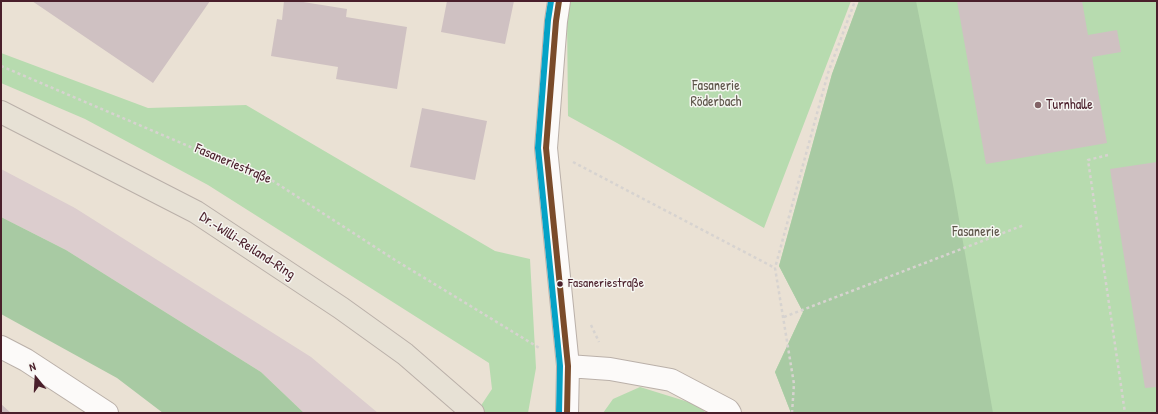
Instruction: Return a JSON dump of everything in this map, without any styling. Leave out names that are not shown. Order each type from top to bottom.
[{"type":"highway","name":"Dr.-Willi-Reiland-Ring","points":[[1,112],[196,212],[341,308],[405,354],[473,413]]},
{"type":"street","points":[[559,1],[556,21],[546,148],[568,366],[567,413]]},
{"type":"street","points":[[1,347],[26,360],[100,411]]},
{"type":"street","points":[[568,366],[610,369],[671,380],[728,410],[730,413]]},
{"type":"path","points":[[792,413],[794,384],[775,268],[828,73],[855,1]]},
{"type":"path","name":"Fasaneriestraße","points":[[1,66],[207,154],[270,179],[395,260],[568,366]]},
{"type":"path","points":[[546,148],[775,268]]},
{"type":"path","points":[[1108,155],[1088,160],[1125,413]]},
{"type":"path","points":[[784,317],[1024,225]]},
{"type":"path","points":[[590,323],[596,338],[602,347]]},
{"type":"shaded area","points":[[1,169],[75,208],[311,357],[378,413],[304,413],[261,372],[66,250],[1,217]]},
{"type":"green space","name":"Fasanerie Röderbach","points":[[570,1],[851,1],[764,228],[568,116],[567,14]]},
{"type":"green space","name":"Fasanerie","points":[[859,1],[1157,1],[1157,413],[791,413],[775,372],[803,312],[779,266],[832,74]]},
{"type":"green space","points":[[859,1],[916,1],[953,185],[993,413],[791,413],[775,372],[803,312],[779,266],[832,74]]},
{"type":"green space","points":[[1,53],[148,108],[246,105],[495,251],[530,259],[536,368],[528,413],[476,413],[492,389],[489,363],[208,185],[85,119],[1,83]]},
{"type":"green space","points":[[1,217],[66,250],[261,372],[304,413],[163,413],[117,378],[1,314]]},
{"type":"green space","points":[[640,387],[698,405],[706,413],[603,413],[613,399]]},
{"type":"building","points":[[32,1],[210,1],[153,83]]},
{"type":"building","points":[[284,1],[297,1],[347,9],[346,17],[407,27],[397,89],[336,79],[338,67],[271,56],[277,19],[282,20]]},
{"type":"building","points":[[447,1],[514,1],[505,44],[441,32]]},
{"type":"building","name":"Turnhalle","points":[[957,1],[1082,1],[1088,35],[1117,30],[1121,52],[1092,57],[1107,143],[986,164]]},
{"type":"building","points":[[422,108],[487,121],[475,180],[410,167]]},
{"type":"building","points":[[1157,162],[1157,387],[1145,388],[1110,169]]},
{"type":"building","points":[[1,404],[11,413],[1,413]]},
{"type":"transit line","points":[[551,1],[548,20],[538,148],[560,366],[559,413]]},
{"type":"transit line","points":[[559,1],[556,21],[546,148],[568,366],[567,413]]},
{"type":"place","name":"Turnhalle","points":[[1038,105]]},
{"type":"place","name":"Fasaneriestraße","points":[[560,284]]}]
